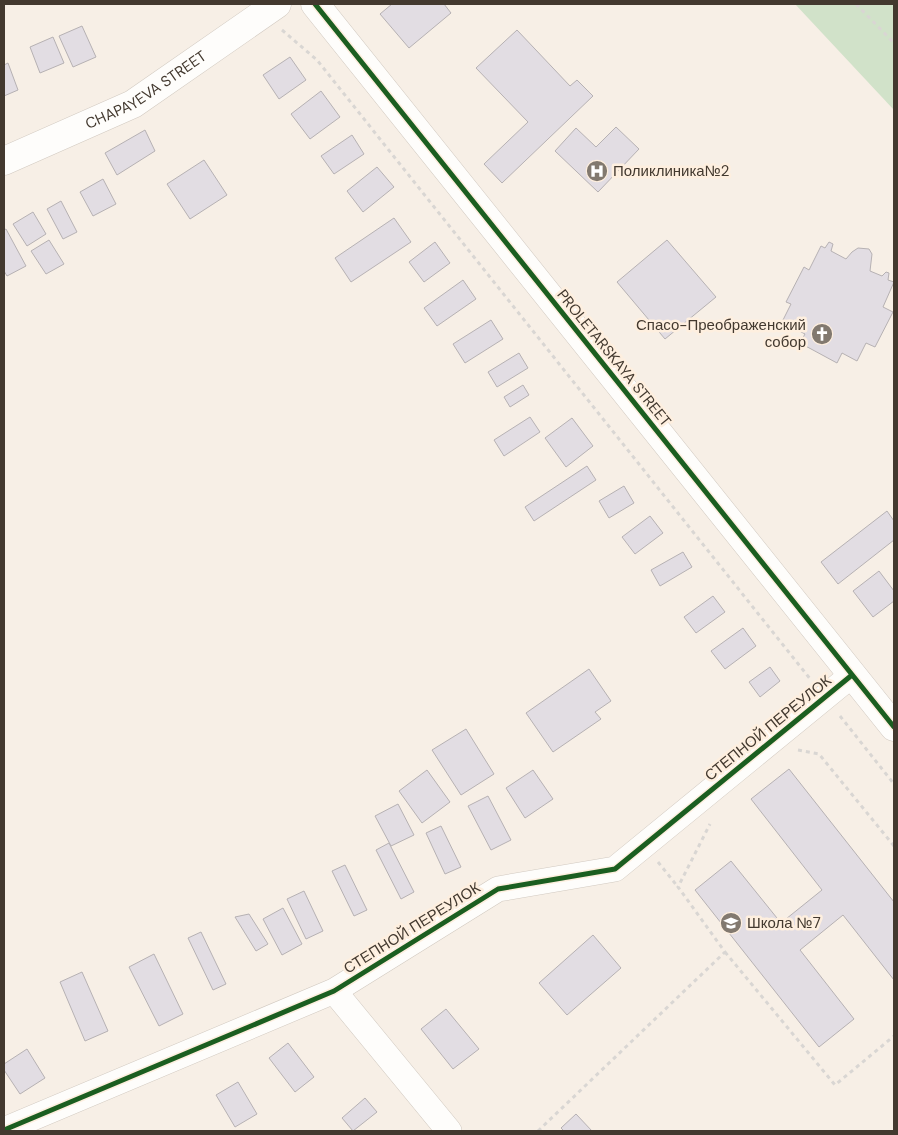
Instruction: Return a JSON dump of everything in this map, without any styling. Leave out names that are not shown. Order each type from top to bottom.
[{"type":"street","name":"PROLETARSKAYA STREET","points":[[315,4],[894,727]]},
{"type":"street","name":"CHAPAYEVA STREET","points":[[4,161],[133,104],[270,9]]},
{"type":"street","name":"СТЕПНОЙ ПЕРЕУЛОК","points":[[4,1130],[334,991],[498,889],[615,869],[852,675]]},
{"type":"street","points":[[334,991],[449,1131]]},
{"type":"path","points":[[856,4],[894,43]]},
{"type":"path","points":[[270,9],[317,60],[894,784]]},
{"type":"path","points":[[768,744],[819,754],[894,846]]},
{"type":"path","points":[[678,887],[712,819]]},
{"type":"path","points":[[644,846],[678,887],[725,952],[834,1086],[894,1036]]},
{"type":"path","points":[[538,1131],[725,952]]},
{"type":"green space","points":[[795,4],[894,4],[894,110]]},
{"type":"building","points":[[392,4],[444,4],[451,13],[409,48],[380,14]]},
{"type":"building","points":[[82,26],[96,57],[73,67],[59,36]]},
{"type":"building","points":[[517,30],[570,86],[577,80],[593,96],[502,183],[484,164],[528,122],[476,68]]},
{"type":"building","points":[[53,37],[64,63],[40,73],[30,47]]},
{"type":"building","points":[[290,57],[306,80],[279,99],[263,75]]},
{"type":"building","points":[[8,63],[18,90],[4,96],[4,65]]},
{"type":"building","points":[[321,91],[340,117],[310,139],[291,114]]},
{"type":"building","name":"Поликлиника№2","points":[[616,127],[639,149],[598,192],[555,151],[576,128],[596,147]]},
{"type":"building","points":[[145,130],[155,151],[117,175],[105,153]]},
{"type":"building","points":[[352,135],[364,154],[334,174],[321,156]]},
{"type":"building","points":[[204,160],[227,195],[190,219],[167,184]]},
{"type":"building","points":[[377,167],[394,187],[363,212],[347,191]]},
{"type":"building","points":[[103,179],[116,204],[93,216],[80,192]]},
{"type":"building","points":[[61,201],[77,232],[63,239],[47,209]]},
{"type":"building","points":[[33,212],[46,234],[27,246],[13,224]]},
{"type":"building","points":[[394,218],[411,242],[351,282],[335,258]]},
{"type":"building","points":[[6,229],[26,266],[7,276],[4,271],[4,230]]},
{"type":"building","points":[[49,240],[64,264],[46,274],[31,251]]},
{"type":"building","points":[[667,240],[716,297],[665,339],[617,282]]},
{"type":"building","points":[[435,242],[450,263],[424,282],[409,262]]},
{"type":"building","points":[[829,242],[833,244],[831,251],[846,259],[858,248],[869,249],[872,254],[870,271],[882,276],[886,272],[889,273],[888,280],[894,282],[883,307],[893,312],[875,347],[866,343],[857,361],[842,353],[837,363],[800,343],[805,334],[782,322],[791,304],[786,302],[804,267],[809,270],[821,246],[825,248]]},
{"type":"building","points":[[463,280],[476,299],[437,326],[424,308]]},
{"type":"building","points":[[491,320],[503,339],[465,363],[453,344]]},
{"type":"building","points":[[519,353],[528,368],[497,387],[488,372]]},
{"type":"building","points":[[523,385],[529,395],[510,407],[504,397]]},
{"type":"building","points":[[530,417],[540,432],[504,456],[494,440]]},
{"type":"building","points":[[572,418],[593,446],[566,467],[545,438]]},
{"type":"building","points":[[587,466],[596,480],[534,521],[525,507]]},
{"type":"building","points":[[624,486],[634,503],[609,518],[599,501]]},
{"type":"building","points":[[887,511],[894,521],[894,540],[838,584],[821,562]]},
{"type":"building","points":[[650,516],[663,533],[635,554],[622,537]]},
{"type":"building","points":[[683,552],[692,567],[660,586],[651,570]]},
{"type":"building","points":[[879,571],[894,591],[894,601],[873,617],[853,591]]},
{"type":"building","points":[[713,596],[725,612],[696,633],[684,617]]},
{"type":"building","points":[[743,628],[756,646],[725,669],[711,651]]},
{"type":"building","points":[[770,667],[780,681],[760,697],[749,682]]},
{"type":"building","points":[[589,669],[611,701],[595,712],[601,719],[553,752],[526,713]]},
{"type":"building","points":[[466,729],[494,774],[461,795],[432,750]]},
{"type":"building","points":[[789,769],[894,902],[894,980],[843,915],[800,950],[854,1019],[819,1047],[695,890],[731,861],[781,923],[822,890],[751,799]]},
{"type":"building","points":[[427,770],[450,802],[422,823],[399,791]]},
{"type":"building","points":[[533,770],[553,799],[525,818],[506,788]]},
{"type":"building","points":[[488,796],[511,840],[491,850],[468,806]]},
{"type":"building","points":[[398,804],[414,835],[391,846],[375,816]]},
{"type":"building","points":[[441,826],[461,867],[445,874],[426,833]]},
{"type":"building","points":[[389,843],[414,892],[401,899],[376,850]]},
{"type":"building","points":[[345,865],[367,910],[354,916],[332,871]]},
{"type":"building","points":[[304,891],[323,931],[306,939],[287,899]]},
{"type":"building","points":[[283,908],[302,944],[282,955],[263,919]]},
{"type":"building","points":[[249,914],[268,944],[256,951],[235,917]]},
{"type":"building","points":[[201,932],[226,984],[213,990],[188,938]]},
{"type":"building","points":[[593,935],[621,968],[567,1015],[539,983]]},
{"type":"building","points":[[154,954],[183,1014],[159,1026],[129,967]]},
{"type":"building","points":[[82,972],[108,1031],[85,1041],[60,982]]},
{"type":"building","points":[[446,1009],[479,1049],[453,1069],[421,1029]]},
{"type":"building","points":[[288,1043],[314,1077],[295,1092],[269,1058]]},
{"type":"building","points":[[27,1049],[45,1078],[20,1094],[4,1070],[4,1064]]},
{"type":"building","points":[[238,1082],[257,1114],[235,1127],[216,1095]]},
{"type":"building","points":[[365,1098],[377,1112],[353,1131],[342,1118]]},
{"type":"building","points":[[576,1114],[592,1131],[564,1131],[561,1128]]},
{"type":"cycle path","points":[[315,4],[894,727]]},
{"type":"cycle path","points":[[4,1130],[334,991],[498,889],[615,869],[852,675]]},
{"type":"place","name":"Поликлиника№2","points":[[597,171]]},
{"type":"place","name":"Спасо-Преображенский собор","points":[[822,334]]},
{"type":"place","name":"Школа №7","points":[[731,923]]}]
